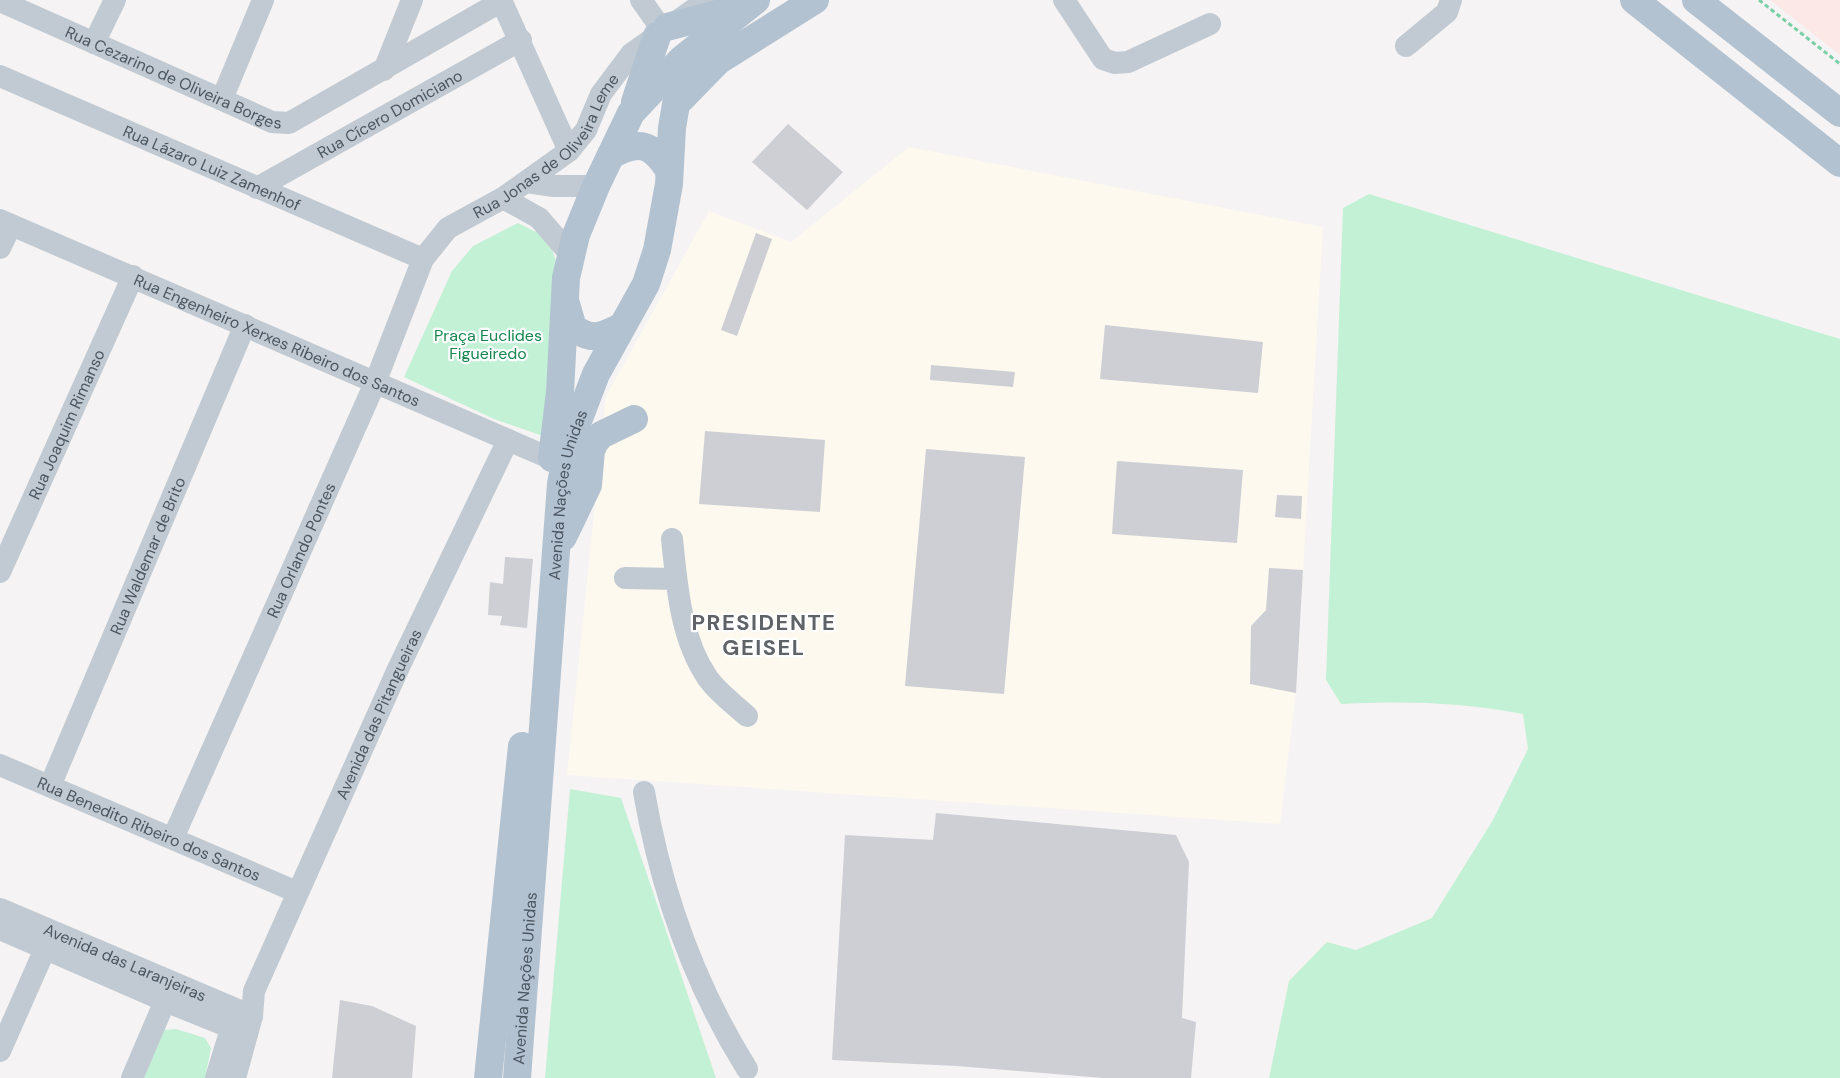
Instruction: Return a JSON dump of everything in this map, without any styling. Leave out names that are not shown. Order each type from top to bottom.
[{"type":"main road","name":"Avenida Nações Unidas","points":[[518,1078],[561,484],[568,447],[596,374],[619,328],[630,315],[646,284],[657,250],[667,200],[676,104],[718,61],[815,0]]},
{"type":"main road","points":[[1634,0],[1840,163]]},
{"type":"main road","points":[[1696,0],[1840,113]]},
{"type":"main road","points":[[631,113],[662,31],[750,4]]},
{"type":"main road","name":"Avenida Nações Unidas","points":[[488,1078],[560,392],[568,266],[596,186],[631,113],[681,60],[750,4]]},
{"type":"main road","points":[[611,155],[629,146],[645,146],[660,156],[669,170]]},
{"type":"main road","points":[[568,266],[567,312],[573,328],[596,338],[619,328]]},
{"type":"main road","points":[[556,552],[588,485],[591,450],[595,442],[601,435],[634,419]]},
{"type":"street","points":[[94,43],[115,0]]},
{"type":"street","points":[[222,99],[263,0]]},
{"type":"street","points":[[384,69],[412,0]]},
{"type":"street","points":[[641,0],[662,31]]},
{"type":"street","name":"Rua Jonas de Oliveira Leme","points":[[423,259],[448,228],[502,198],[569,151],[586,130],[601,94],[631,54],[706,0]]},
{"type":"street","points":[[1064,0],[1103,58],[1115,63],[1128,62],[1210,24]]},
{"type":"street","points":[[1406,46],[1447,12],[1452,0]]},
{"type":"street","name":"Rua Cezarino de Oliveira Borges","points":[[0,1],[272,122],[289,123],[501,1]]},
{"type":"street","points":[[501,1],[521,40],[569,151]]},
{"type":"street","name":"Rua Cícero Domiciano","points":[[257,188],[521,40]]},
{"type":"street","name":"Rua Lázaro Luiz Zamenhof","points":[[0,76],[423,259]]},
{"type":"street","points":[[527,182],[554,186],[596,186]]},
{"type":"street","points":[[502,198],[539,218],[568,266]]},
{"type":"street","points":[[0,248],[5,222]]},
{"type":"street","name":"Rua Engenheiro Xerxes Ribeiro dos Santos","points":[[5,222],[552,459]]},
{"type":"street","name":"Rua Orlando Pontes","points":[[173,838],[375,383],[423,259]]},
{"type":"street","name":"Rua Joaquim Rimanso","points":[[0,572],[133,276]]},
{"type":"street","name":"Rua Waldemar de Brito","points":[[50,786],[245,325]]},
{"type":"street","name":"Avenida das Pitangueiras","points":[[216,1078],[398,669],[508,440]]},
{"type":"street","points":[[672,539],[679,603],[694,653],[708,679],[747,716]]},
{"type":"street","points":[[625,578],[676,579]]},
{"type":"street","name":"Rua Benedito Ribeiro dos Santos","points":[[0,765],[297,892]]},
{"type":"street","points":[[644,792],[661,876],[686,950],[721,1028],[747,1069]]},
{"type":"street","name":"Avenida das Laranjeiras","points":[[0,909],[242,1022]]},
{"type":"street","name":"Avenida das Laranjeiras","points":[[0,929],[165,1001],[242,1022]]},
{"type":"street","points":[[0,1051],[45,949]]},
{"type":"street","points":[[132,1078],[165,1001]]},
{"type":"street","name":"Avenida das Pitangueiras","points":[[235,1078],[242,1022]]},
{"type":"path","points":[[1759,0],[1840,64]]},
{"type":"shaded area","points":[[1770,0],[1840,0],[1840,55]]},
{"type":"shaded area","points":[[909,147],[1323,227],[1296,693],[1280,824],[567,775],[606,396],[709,211],[791,242]]},
{"type":"green space","points":[[1369,194],[1840,339],[1840,1078],[1269,1078],[1289,981],[1327,942],[1356,950],[1432,918],[1493,820],[1528,749],[1523,714],[1432,703],[1341,704],[1326,680],[1343,208]]},
{"type":"green space","name":"Praça Euclides Figueiredo","points":[[518,223],[548,238],[558,267],[543,436],[494,419],[404,377],[452,271],[473,246]]},
{"type":"green space","points":[[570,789],[621,798],[716,1078],[545,1078]]},
{"type":"green space","points":[[176,1029],[205,1038],[211,1048],[205,1078],[144,1078],[163,1030]]},
{"type":"building","points":[[788,124],[843,172],[807,210],[752,162]]},
{"type":"building","points":[[756,233],[772,239],[737,336],[721,330]]},
{"type":"building","points":[[1105,325],[1263,342],[1258,393],[1100,379]]},
{"type":"building","points":[[931,365],[1015,372],[1013,387],[930,380]]},
{"type":"building","points":[[705,431],[825,440],[820,512],[699,504]]},
{"type":"building","points":[[926,449],[1025,457],[1004,694],[905,686]]},
{"type":"building","points":[[1117,461],[1243,470],[1237,543],[1112,534]]},
{"type":"building","points":[[1277,495],[1302,496],[1301,519],[1275,517]]},
{"type":"building","points":[[505,557],[533,559],[527,628],[500,625],[502,616],[488,615],[490,582],[503,584]]},
{"type":"building","points":[[1269,568],[1303,570],[1296,693],[1250,684],[1251,626],[1266,610]]},
{"type":"building","points":[[936,813],[1176,835],[1189,862],[1182,1018],[1196,1022],[1191,1078],[1103,1078],[957,1066],[832,1060],[845,835],[933,840]]},
{"type":"building","points":[[340,1000],[372,1006],[416,1026],[412,1078],[332,1078]]},
{"type":"district","name":"PRESIDENTE GEISEL","points":[[764,634]]}]
